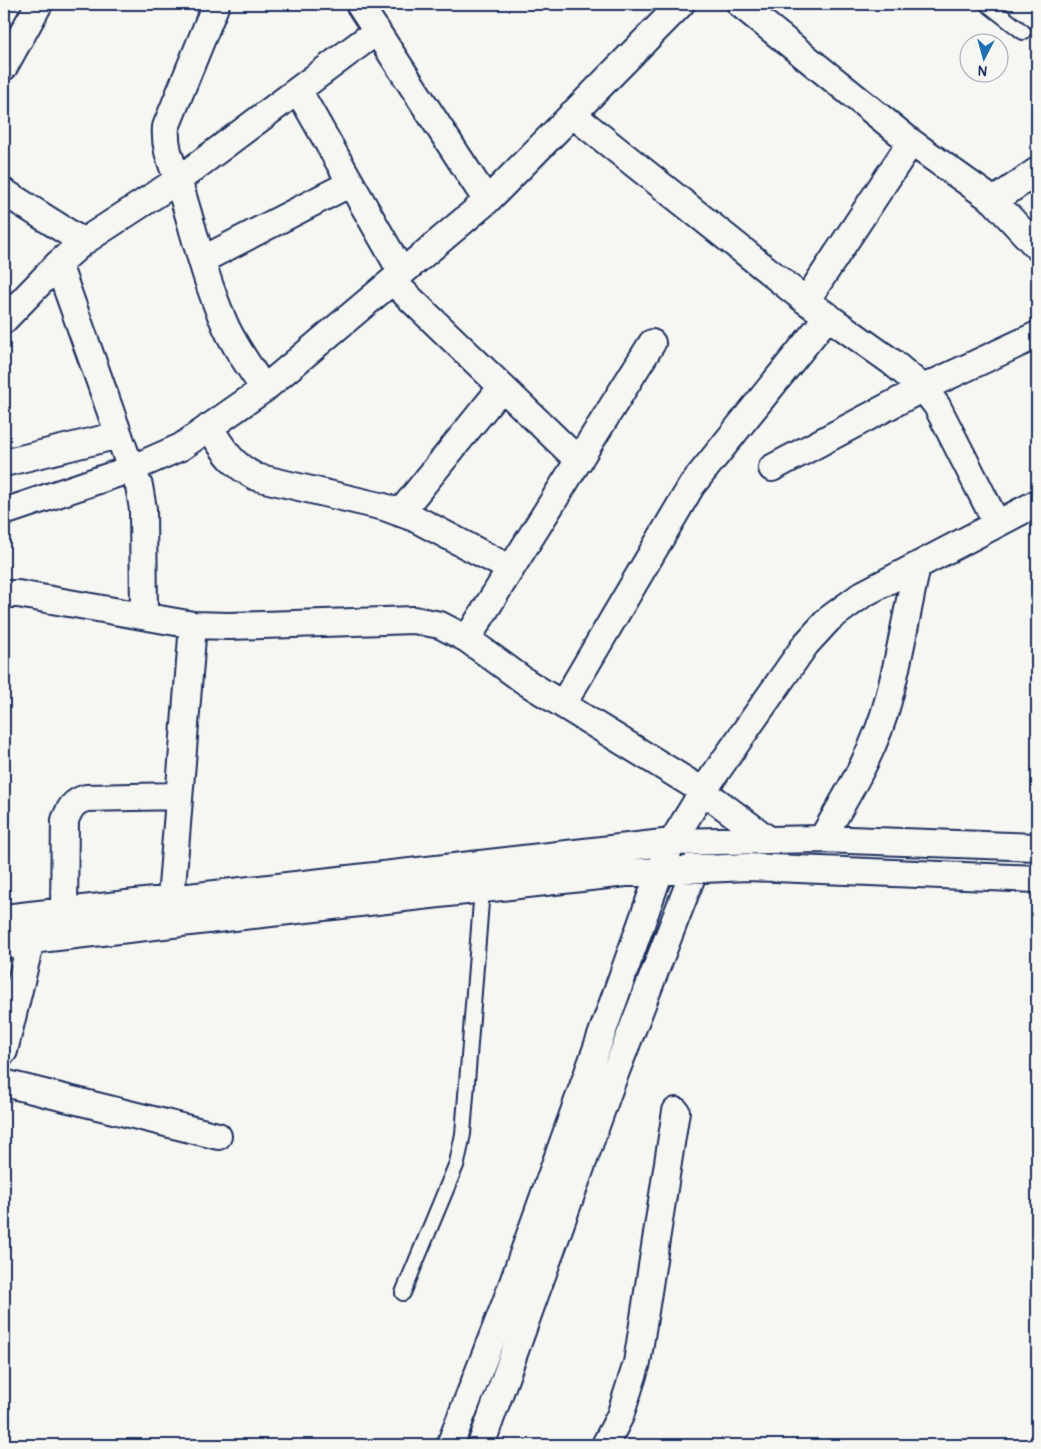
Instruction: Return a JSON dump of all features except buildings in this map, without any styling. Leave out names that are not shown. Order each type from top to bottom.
[{"type":"street","points":[[7,54],[39,4]]},
{"type":"street","points":[[216,4],[166,126],[165,140],[167,153],[178,180],[223,321],[264,389]]},
{"type":"street","points":[[359,4],[486,201]]},
{"type":"street","points":[[4,512],[132,469],[181,447],[264,389],[486,201],[681,4]]},
{"type":"street","points":[[740,4],[911,142],[994,201],[1037,247]]},
{"type":"street","points":[[4,320],[58,264],[83,242],[178,180],[377,31]]},
{"type":"street","points":[[298,90],[351,183],[397,277],[502,387],[579,461]]},
{"type":"street","points":[[572,114],[806,301],[892,362],[924,388],[937,406],[997,524]]},
{"type":"street","points":[[806,301],[911,142]]},
{"type":"street","points":[[994,201],[1037,171]]},
{"type":"street","points":[[202,260],[351,183]]},
{"type":"street","points":[[4,192],[83,242]]},
{"type":"street","points":[[58,264],[139,486],[143,509],[144,616]]},
{"type":"street","points":[[563,704],[692,485],[828,316]]},
{"type":"street","points":[[772,468],[924,388],[1037,335]]},
{"type":"street","points":[[467,640],[652,343]]},
{"type":"street","points":[[400,513],[502,387]]},
{"type":"street","points":[[209,427],[230,459],[242,470],[256,477],[384,507],[414,518],[511,569]]},
{"type":"street","points":[[4,463],[119,435]]},
{"type":"street","points":[[450,1445],[506,1302],[660,871],[672,842],[703,791],[806,644],[829,619],[863,594],[1037,503]]},
{"type":"street","points":[[822,839],[854,784],[872,745],[888,702],[917,566]]},
{"type":"street","points":[[4,594],[18,594],[193,625],[229,626],[414,620],[440,625],[467,640],[526,682],[703,791],[769,840]]},
{"type":"street","points":[[171,899],[193,625]]},
{"type":"street","points":[[64,911],[66,820],[75,802],[86,798],[179,796]]},
{"type":"street","points":[[4,918],[672,842],[822,839],[1037,847]]},
{"type":"street","points":[[487,1443],[611,1084],[706,841]]},
{"type":"street","points":[[4,945],[32,940],[626,873],[748,867],[1037,879]]},
{"type":"street","points":[[4,1051],[32,940]]},
{"type":"street","points":[[4,1082],[218,1136]]},
{"type":"street","points":[[605,1445],[620,1416],[636,1363],[676,1111]]},
{"type":"lane","points":[[987,4],[1023,32]]},
{"type":"lane","points":[[403,1293],[457,1163],[463,1134],[482,889]]}]
